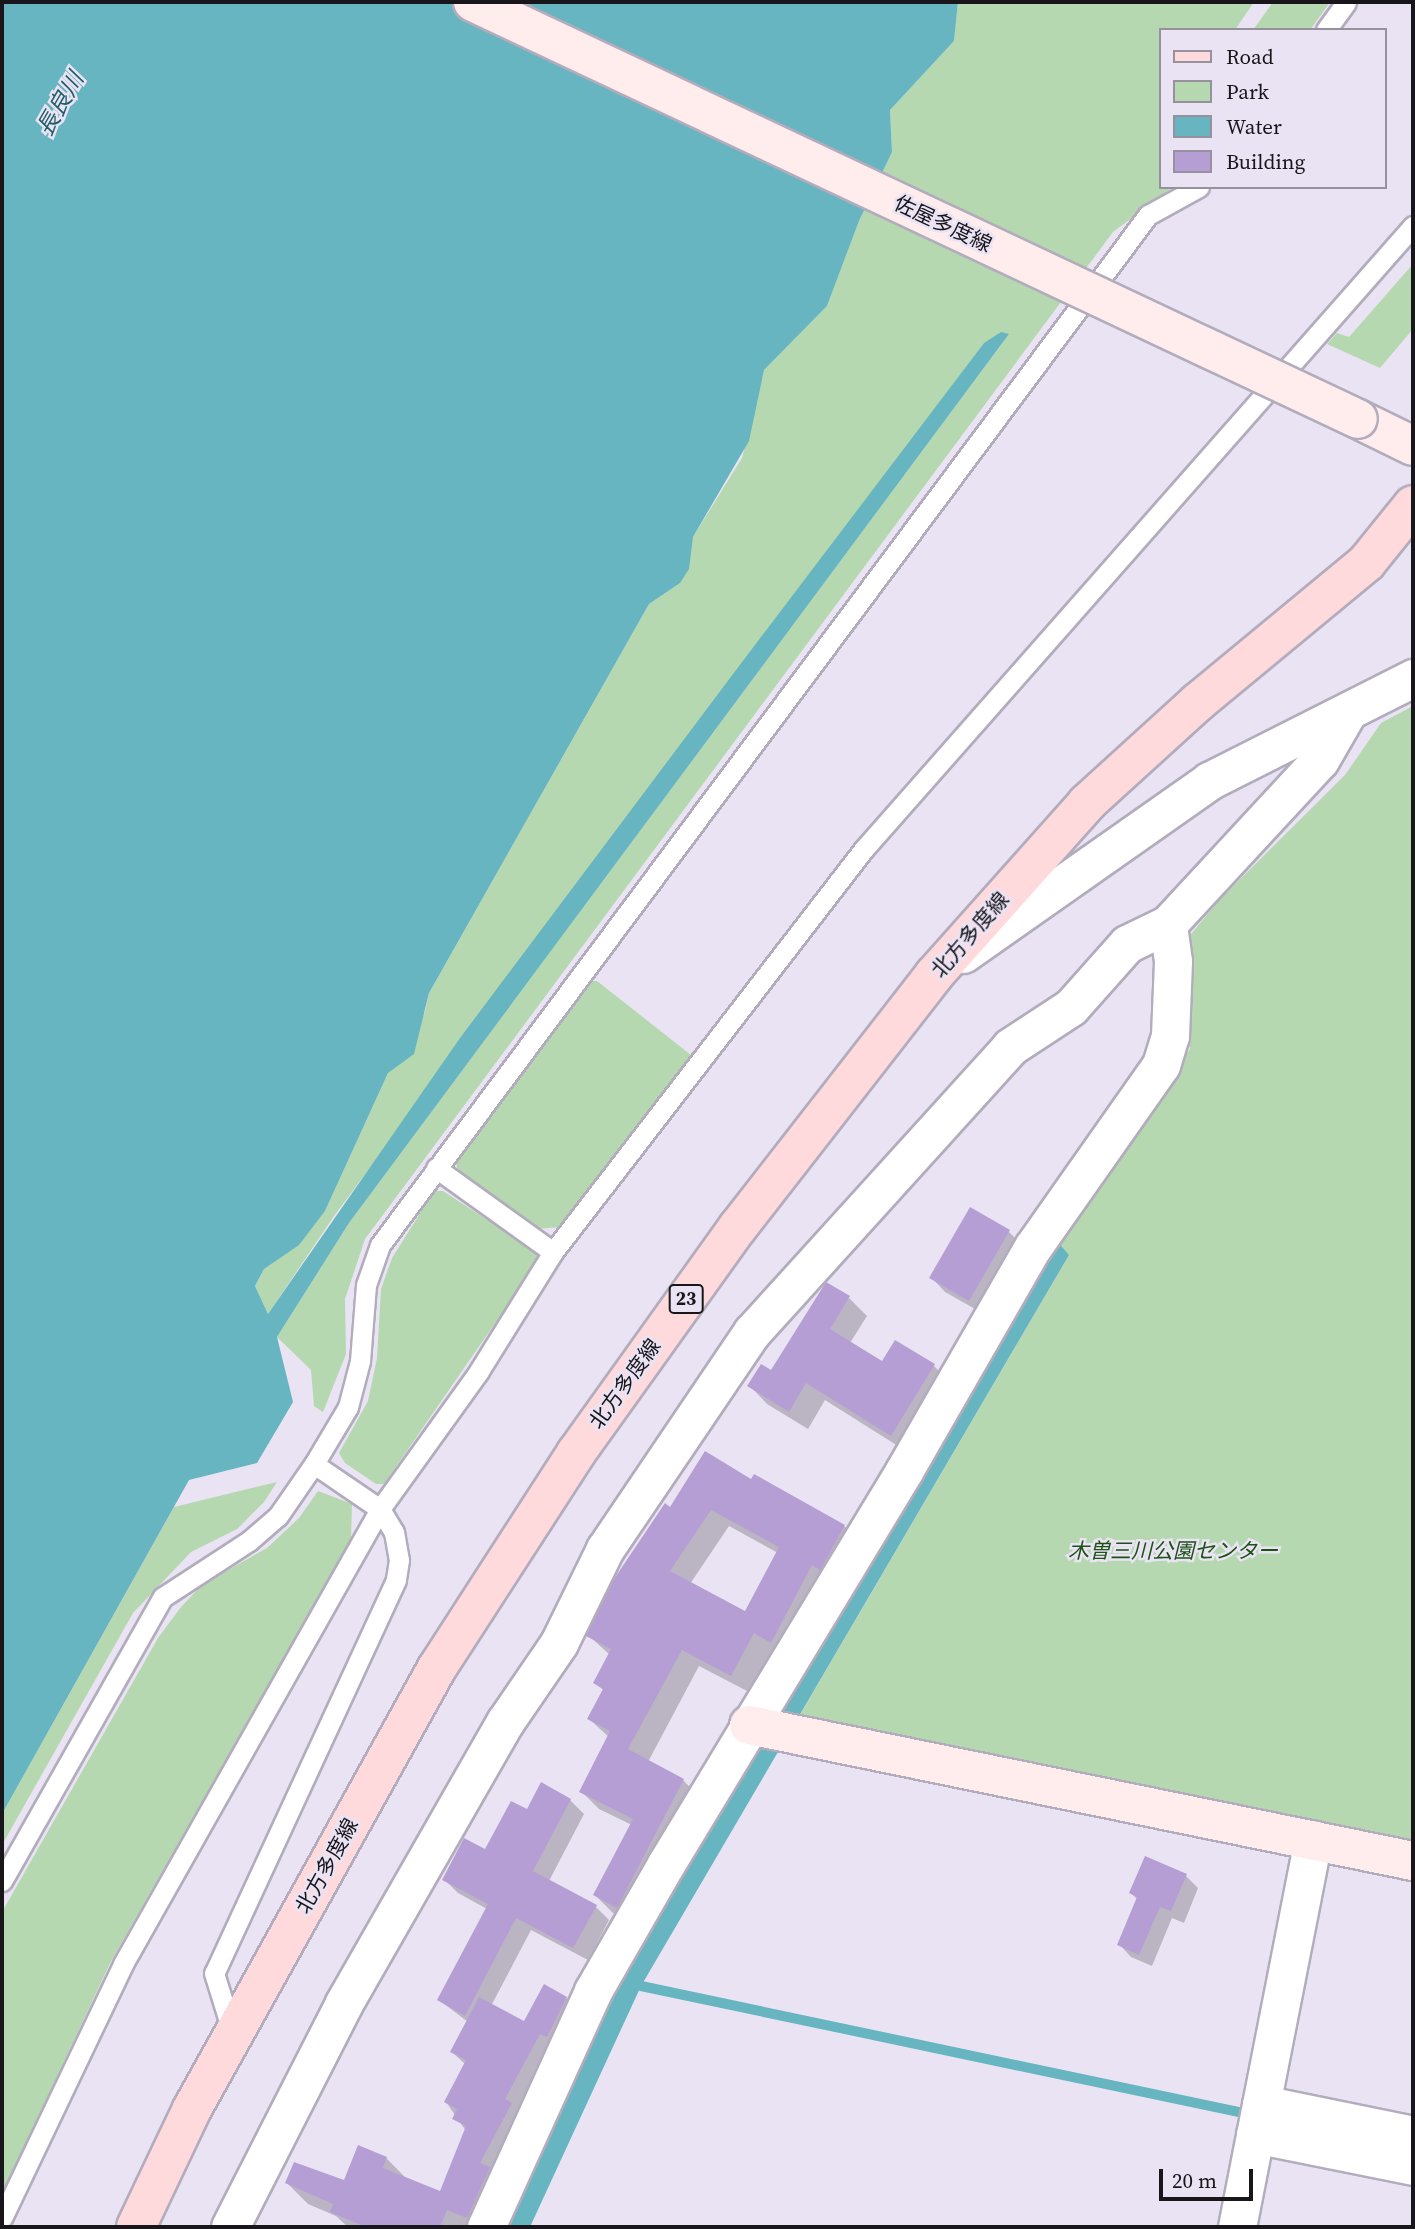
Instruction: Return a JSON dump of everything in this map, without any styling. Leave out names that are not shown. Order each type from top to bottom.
[{"type":"main road","name":"佐屋多度線","points":[[473,2],[1413,446]]},
{"type":"main road","name":"北方多度線","points":[[136,2227],[192,2109],[437,1668],[576,1453],[738,1227],[934,975],[1087,803],[1198,702],[1367,562],[1413,505]]},
{"type":"main road","points":[[769,1729],[1413,1861]]},
{"type":"street","points":[[934,975],[1209,781],[1346,715],[1413,678]]},
{"type":"street","points":[[230,2227],[344,2003],[505,1722],[559,1643],[604,1549],[752,1332],[1010,1047],[1071,1007],[1127,944],[1168,923],[1320,760],[1346,715]]},
{"type":"street","points":[[486,2227],[593,1991],[769,1729],[1033,1247],[1161,1065],[1170,1036],[1172,961],[1168,923]]},
{"type":"street","points":[[1237,2227],[1313,1839]]},
{"type":"street","points":[[1258,2119],[1413,2135]]},
{"type":"street","points":[[1258,2119],[1413,2165]]},
{"type":"lane","points":[[1327,28],[1346,2]]},
{"type":"lane","points":[[2,1881],[163,1597],[250,1541],[278,1516],[314,1465],[348,1407],[360,1361],[366,1285],[380,1245],[1148,215],[1195,189]]},
{"type":"lane","points":[[2,2218],[123,1964],[380,1509],[479,1371],[553,1252],[863,850],[1413,226]]},
{"type":"lane","points":[[436,1168],[553,1252]]},
{"type":"lane","points":[[233,2035],[214,1973],[396,1580],[399,1560],[394,1532],[380,1509],[314,1465]]},
{"type":"green space","points":[[958,2],[1254,2],[1236,28],[1160,28],[1160,189],[1170,189],[1113,232],[365,1239],[345,1299],[346,1354],[323,1412],[314,1406],[311,1370],[277,1337],[349,1223],[1009,334],[984,343],[334,1216],[268,1314],[255,1286],[264,1269],[299,1244],[325,1211],[388,1073],[398,1065],[425,1012],[429,993],[649,604],[680,583],[693,537],[742,458],[764,370],[827,306],[859,221],[892,152],[890,110],[954,41]]},
{"type":"green space","points":[[1273,2],[1330,2],[1311,28],[1254,28]]},
{"type":"green space","points":[[1413,264],[1413,329],[1380,368],[1327,344],[1337,333],[1349,337]]},
{"type":"green space","name":"木曽三川公園センター","points":[[1413,706],[1413,1846],[797,1720],[1069,1255],[1058,1242],[1190,1049],[1178,976],[1182,945],[1220,899],[1345,775],[1381,723]]},
{"type":"green space","points":[[591,981],[597,981],[691,1055],[560,1227],[537,1229],[458,1172],[456,1162]]},
{"type":"green space","points":[[434,1191],[443,1191],[535,1251],[538,1261],[384,1484],[376,1484],[345,1463],[339,1453],[368,1401],[377,1358],[381,1289],[392,1258]]},
{"type":"green space","points":[[277,1482],[264,1502],[237,1529],[191,1552],[133,1613],[2,1845],[2,1814],[174,1507]]},
{"type":"green space","points":[[318,1491],[352,1504],[351,1539],[110,1963],[2,2194],[2,1912],[158,1638],[181,1607],[203,1584],[267,1548],[299,1518]]},
{"type":"water","name":"長良川","points":[[2,2],[958,2],[954,41],[890,110],[892,152],[859,221],[827,306],[764,370],[749,441],[693,537],[689,569],[680,583],[649,604],[429,993],[414,1054],[388,1073],[325,1211],[299,1245],[264,1269],[255,1286],[268,1314],[460,1038],[736,670],[984,343],[1001,332],[1009,334],[349,1223],[277,1337],[293,1402],[257,1463],[189,1480],[2,1814]]},
{"type":"water","points":[[1058,1242],[1069,1255],[641,1986],[530,2227],[505,2227],[617,1975]]},
{"type":"building","points":[[970,1207],[1010,1230],[969,1301],[929,1278]]},
{"type":"building","points":[[826,1282],[850,1296],[830,1329],[882,1361],[895,1340],[935,1364],[891,1436],[806,1383],[789,1412],[747,1386],[761,1364],[771,1370]]},
{"type":"building","points":[[705,1451],[751,1479],[754,1474],[845,1525],[820,1570],[812,1565],[771,1643],[754,1633],[731,1676],[682,1650],[628,1749],[684,1779],[617,1908],[593,1895],[633,1819],[579,1792],[610,1731],[587,1719],[603,1689],[593,1683],[611,1649],[586,1636],[612,1582],[665,1503],[670,1507]],"holes":[[[711,1510],[779,1547],[745,1611],[670,1571]]]},
{"type":"building","points":[[541,1782],[571,1799],[533,1871],[597,1905],[573,1948],[516,1918],[465,2016],[437,2000],[488,1904],[442,1880],[464,1838],[485,1849],[511,1801],[527,1809]]},
{"type":"building","points":[[1145,1856],[1187,1874],[1171,1911],[1160,1907],[1139,1955],[1117,1945],[1137,1897],[1129,1893]]},
{"type":"building","points":[[544,1984],[567,1997],[547,2037],[540,2034],[505,2099],[512,2103],[480,2163],[490,2167],[467,2218],[447,2210],[440,2227],[366,2227],[330,2212],[333,2204],[285,2183],[294,2162],[344,2180],[358,2145],[387,2157],[383,2168],[440,2191],[466,2126],[452,2119],[457,2109],[444,2102],[466,2060],[450,2052],[479,1997],[524,2021]]},
{"type":"waterway","points":[[641,1986],[1248,2114]]}]
